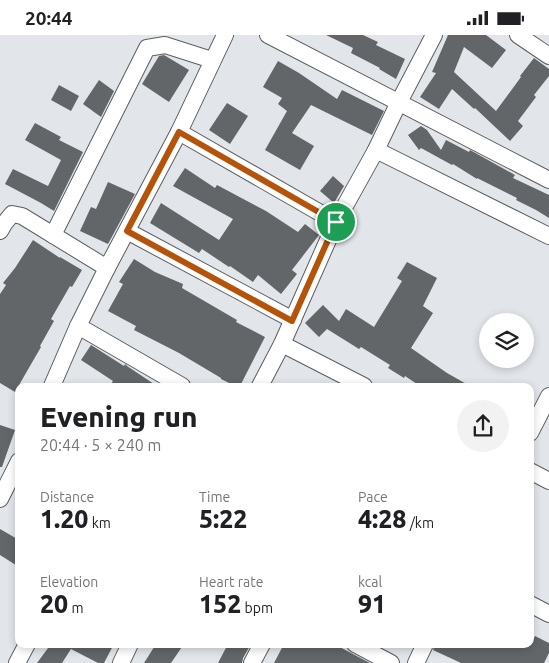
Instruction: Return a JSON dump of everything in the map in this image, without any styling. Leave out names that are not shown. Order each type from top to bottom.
[{"type":"street","points":[[53,383],[78,326],[179,132],[225,35]]},
{"type":"street","points":[[268,35],[549,180]]},
{"type":"street","points":[[262,383],[282,344],[336,222],[376,150],[434,35]]},
{"type":"street","points":[[518,35],[549,56]]},
{"type":"street","points":[[54,235],[147,48],[161,40],[212,60]]},
{"type":"street","points":[[179,132],[336,222]]},
{"type":"street","points":[[376,150],[549,236]]},
{"type":"street","points":[[0,231],[12,214],[22,216],[107,268]]},
{"type":"street","points":[[127,231],[292,321]]},
{"type":"street","points":[[78,326],[177,383]]},
{"type":"street","points":[[282,344],[358,383]]},
{"type":"street","points":[[534,425],[549,396]]},
{"type":"street","points":[[0,499],[5,476],[15,465]]},
{"type":"street","points":[[534,473],[549,481]]},
{"type":"street","points":[[17,663],[26,648]]},
{"type":"street","points":[[121,663],[128,648]]},
{"type":"street","points":[[252,663],[260,648]]},
{"type":"street","points":[[363,648],[391,663]]},
{"type":"street","points":[[416,663],[423,648]]},
{"type":"building","points":[[326,35],[363,35],[378,42],[376,45],[405,59],[396,79],[380,68],[351,53],[353,48]]},
{"type":"building","points":[[448,35],[486,35],[506,50],[492,68],[464,47],[454,72],[496,111],[534,58],[549,69],[549,76],[534,95],[536,97],[518,121],[523,126],[510,141],[452,89],[439,109],[420,97],[436,73],[432,72]]},
{"type":"building","points":[[164,55],[189,70],[169,102],[142,84],[159,56]]},
{"type":"building","points":[[278,61],[337,99],[342,90],[384,111],[372,135],[311,105],[292,133],[314,146],[300,170],[265,150],[287,111],[278,104],[282,98],[263,87]]},
{"type":"building","points":[[99,80],[114,91],[101,117],[83,104]]},
{"type":"building","points":[[59,85],[79,96],[71,111],[51,100]]},
{"type":"building","points":[[227,103],[248,116],[230,144],[209,130]]},
{"type":"building","points":[[35,123],[61,137],[59,140],[83,152],[54,211],[5,184],[13,169],[48,186],[61,160],[25,140]]},
{"type":"building","points":[[421,126],[427,130],[441,150],[446,140],[469,152],[470,150],[515,175],[513,178],[549,195],[549,218],[516,200],[517,198],[477,179],[453,164],[421,148],[419,150],[408,135]]},
{"type":"building","points":[[185,168],[215,188],[217,185],[266,211],[298,232],[305,224],[319,235],[292,270],[297,274],[281,294],[258,275],[253,282],[202,249],[199,253],[150,223],[161,203],[219,240],[233,219],[173,186]]},
{"type":"building","points":[[333,176],[344,186],[334,203],[320,191]]},
{"type":"building","points":[[108,182],[135,194],[108,244],[80,231],[91,207],[96,209]]},
{"type":"building","points":[[33,240],[82,270],[72,287],[70,286],[51,319],[54,321],[20,383],[15,383],[15,392],[0,383],[0,294],[6,285],[3,283]]},
{"type":"building","points":[[134,259],[155,272],[183,284],[182,288],[237,320],[236,322],[265,337],[242,383],[229,383],[221,379],[179,353],[134,330],[136,326],[108,311],[123,284],[119,282]]},
{"type":"building","points":[[407,262],[437,278],[423,306],[433,313],[411,348],[465,383],[416,383],[388,368],[390,365],[361,347],[359,349],[327,329],[319,337],[305,323],[323,305],[339,321],[346,309],[374,327],[402,281],[397,278]]},
{"type":"building","points":[[91,345],[124,366],[125,364],[152,383],[112,383],[113,381],[81,360]]},
{"type":"building","points":[[0,425],[15,430],[2,467],[0,467]]},
{"type":"building","points":[[0,529],[15,538],[15,564],[0,555]]},
{"type":"building","points":[[535,636],[549,643],[549,653],[544,663],[461,663],[433,650],[434,648],[534,648]]},
{"type":"building","points":[[48,648],[112,648],[104,663],[98,663],[71,649],[62,663],[37,663]]},
{"type":"building","points":[[153,648],[181,648],[171,663],[144,663]]},
{"type":"building","points":[[226,648],[249,648],[242,663],[218,663]]},
{"type":"building","points":[[282,648],[342,648],[370,663],[274,663]]},
{"type":"route","points":[[179,132],[336,222],[292,321],[127,231],[179,132]]}]
